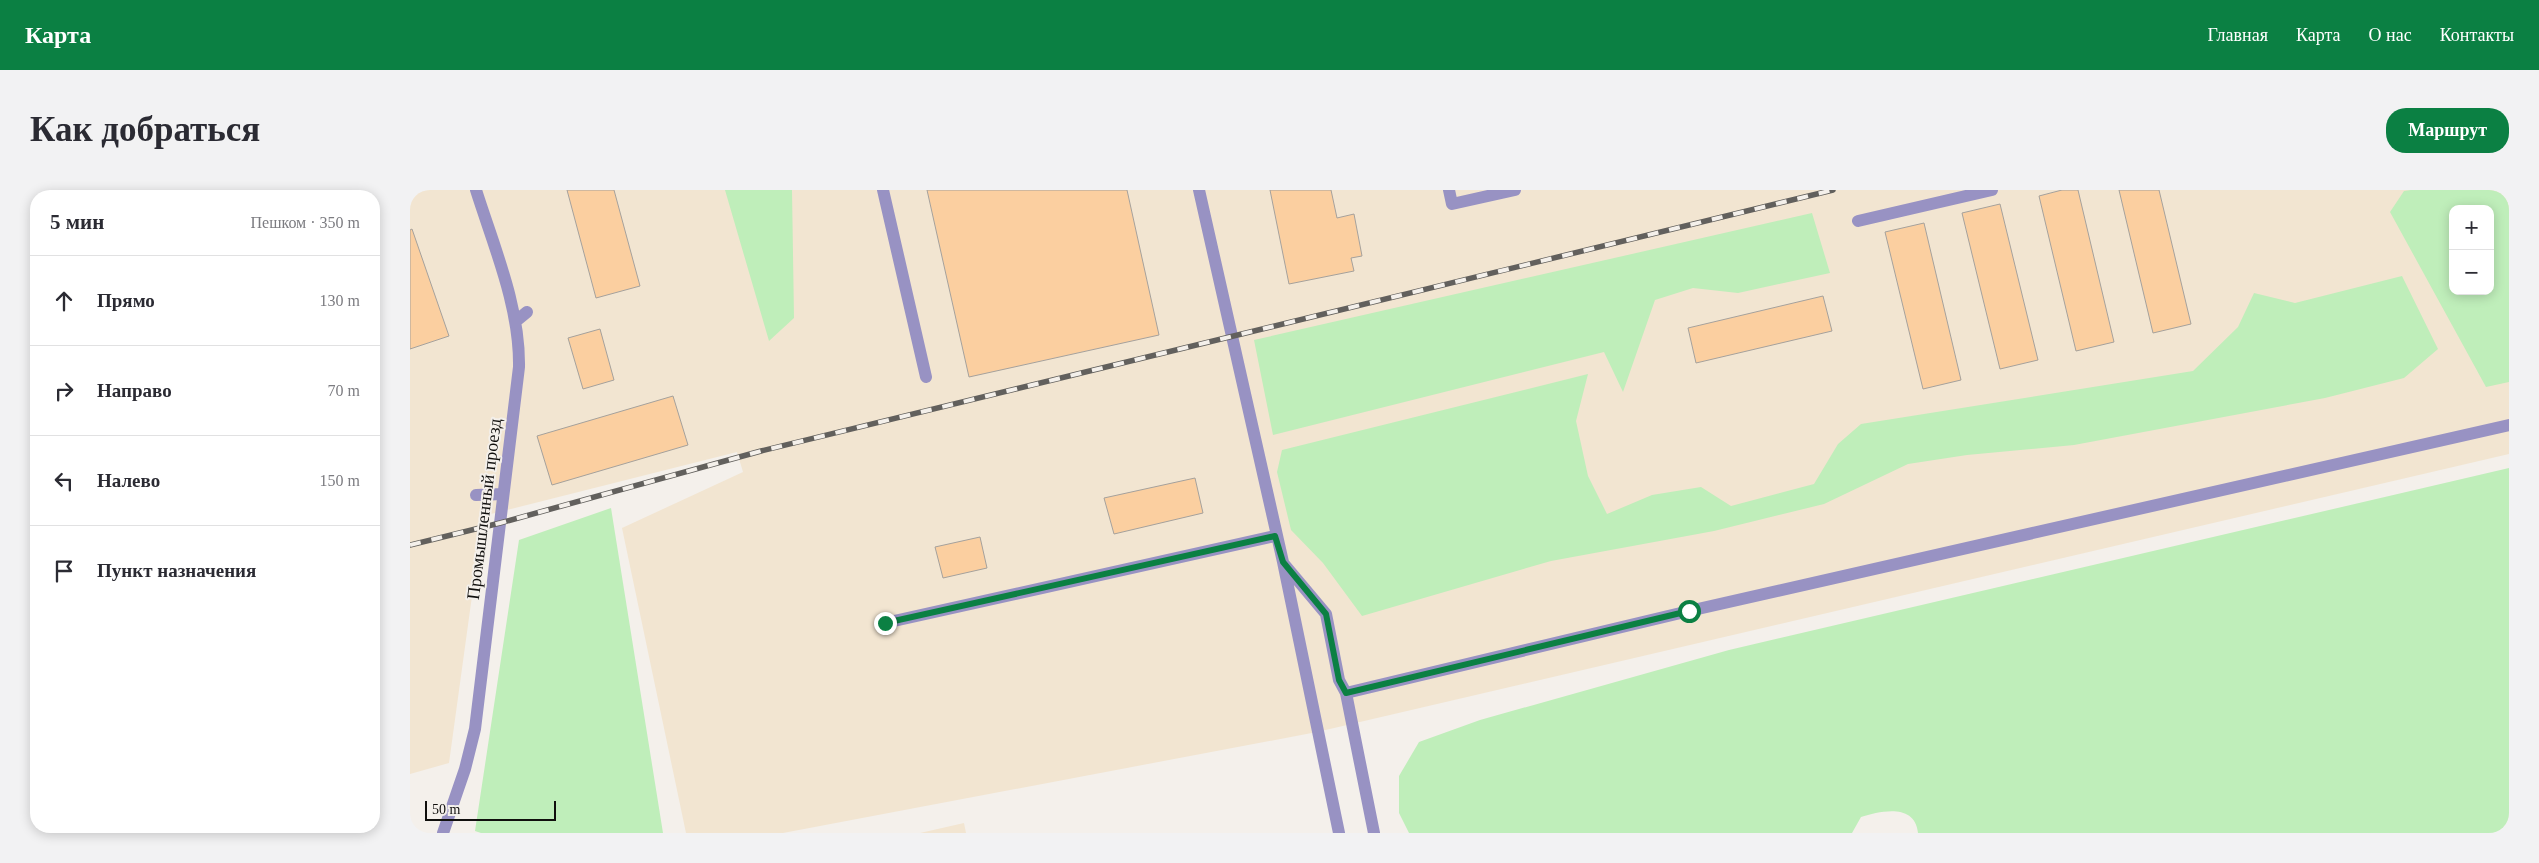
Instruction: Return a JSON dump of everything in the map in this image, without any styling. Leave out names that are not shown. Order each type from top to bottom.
[{"type":"street","name":"Промышленный проезд","points":[[442,833],[465,769],[475,730],[519,367],[520,340],[516,321],[476,190]]},
{"type":"street","points":[[883,190],[926,377]]},
{"type":"street","points":[[1199,190],[1275,536],[1283,562],[1339,833]]},
{"type":"street","points":[[1449,190],[1452,204],[1515,190]]},
{"type":"street","points":[[1858,221],[1992,190]]},
{"type":"street","points":[[516,321],[527,312]]},
{"type":"street","points":[[1346,693],[1699,609],[2509,425]]},
{"type":"street","points":[[476,495],[503,494]]},
{"type":"street","points":[[885,623],[1275,536]]},
{"type":"street","points":[[1283,562],[1326,614],[1339,680],[1346,693],[1374,833]]},
{"type":"shaded area","points":[[410,190],[2509,190],[2509,454],[1317,732],[783,833],[686,833],[622,528],[743,472],[737,452],[483,516],[449,763],[410,774]]},
{"type":"shaded area","points":[[964,823],[966,833],[920,833]]},
{"type":"green space","points":[[725,190],[792,190],[794,318],[769,341]]},
{"type":"green space","points":[[2509,190],[2509,382],[2486,387],[2390,212],[2404,191]]},
{"type":"green space","points":[[1812,213],[1830,273],[1738,293],[1693,288],[1655,300],[1623,392],[1604,352],[1273,435],[1254,340]]},
{"type":"green space","points":[[2402,276],[2438,349],[2404,378],[2325,398],[2074,445],[1967,455],[1908,464],[1824,504],[1714,531],[1551,561],[1362,616],[1323,563],[1291,530],[1277,472],[1282,450],[1588,374],[1576,421],[1588,476],[1607,514],[1652,495],[1701,487],[1731,506],[1814,484],[1838,444],[1861,424],[2193,371],[2238,327],[2254,293],[2295,303]]},
{"type":"green space","points":[[2509,468],[2509,833],[1918,833],[1916,823],[1911,817],[1904,813],[1887,812],[1861,817],[1852,833],[1409,833],[1399,813],[1399,776],[1419,742],[1480,720],[1729,650]]},
{"type":"green space","points":[[611,508],[663,833],[481,833],[475,831],[519,540]]},
{"type":"building","points":[[567,190],[614,190],[640,286],[596,298]]},
{"type":"building","points":[[927,190],[1127,190],[1159,335],[969,377]]},
{"type":"building","points":[[1270,190],[1331,190],[1337,218],[1354,214],[1362,256],[1351,258],[1354,271],[1289,284]]},
{"type":"building","points":[[2062,190],[2078,190],[2114,342],[2076,351],[2039,196]]},
{"type":"building","points":[[2119,190],[2159,190],[2191,324],[2153,333]]},
{"type":"building","points":[[2000,204],[2038,360],[2000,369],[1962,213]]},
{"type":"building","points":[[1924,223],[1961,380],[1923,389],[1885,232]]},
{"type":"building","points":[[412,229],[449,336],[410,349],[410,230]]},
{"type":"building","points":[[1823,296],[1832,331],[1696,363],[1688,328]]},
{"type":"building","points":[[600,329],[614,380],[583,389],[568,338]]},
{"type":"building","points":[[673,396],[688,445],[552,485],[537,436]]},
{"type":"building","points":[[1195,478],[1203,513],[1114,534],[1104,498]]},
{"type":"building","points":[[980,537],[987,568],[943,578],[935,547]]},
{"type":"railway","points":[[410,545],[500,523],[761,451],[1833,190]]},
{"type":"route","points":[[885,623],[1275,536],[1283,562],[1326,614],[1339,680],[1346,693],[1689,611]]}]
